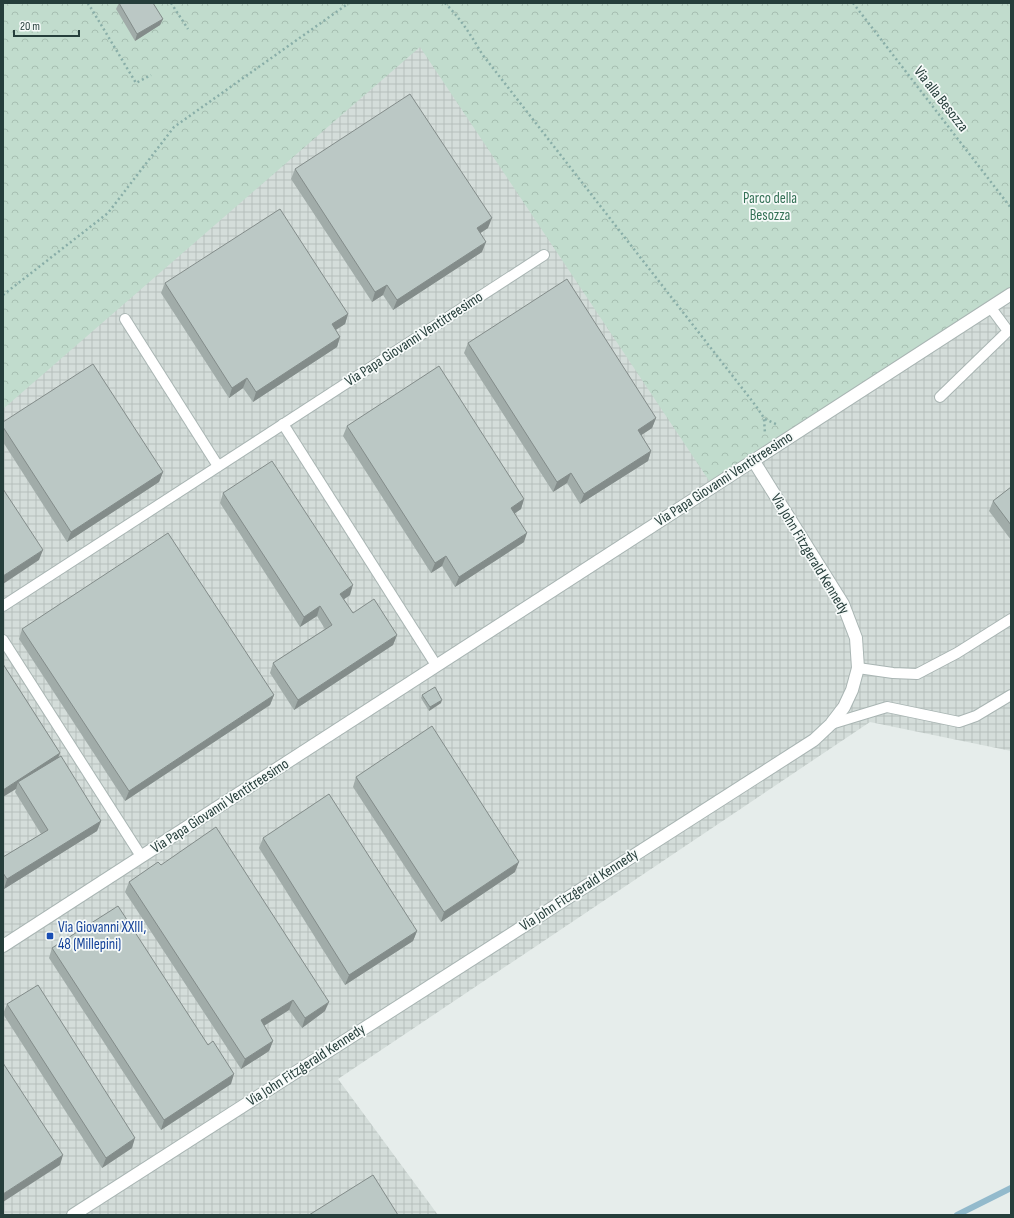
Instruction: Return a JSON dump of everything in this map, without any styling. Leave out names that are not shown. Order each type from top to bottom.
[{"type":"street","name":"Via Papa Giovanni Ventitreesimo","points":[[3,946],[1011,294]]},
{"type":"street","name":"Via John Fitzgerald Kennedy","points":[[73,1215],[814,740],[831,724],[844,707],[852,690],[858,668],[856,638],[843,604],[753,460]]},
{"type":"lane","name":"Via Papa Giovanni Ventitreesimo","points":[[3,606],[544,255]]},
{"type":"lane","points":[[940,397],[1008,331],[991,308]]},
{"type":"lane","points":[[125,319],[218,466]]},
{"type":"lane","points":[[283,424],[436,665]]},
{"type":"lane","points":[[858,668],[893,673],[917,674],[957,653],[1011,618]]},
{"type":"lane","points":[[3,640],[142,856]]},
{"type":"lane","points":[[831,724],[887,708],[959,722],[976,716],[1011,695]]},
{"type":"path","points":[[88,3],[136,83],[151,75]]},
{"type":"path","points":[[171,3],[188,29]]},
{"type":"path","points":[[3,296],[108,212],[174,127],[349,3]]},
{"type":"path","points":[[445,3],[456,14],[468,30],[482,54],[764,418]]},
{"type":"path","name":"Via alla Besozza","points":[[853,3],[1011,208]]},
{"type":"shaded area","points":[[422,43],[1011,286],[1011,751],[870,722],[338,1079],[438,1215],[3,1215],[3,376]]},
{"type":"green space","name":"Parco della Besozza","points":[[3,3],[1011,3],[1011,290],[714,488],[420,47],[3,409]]},
{"type":"building","points":[[119,3],[153,3],[163,19],[137,34]]},
{"type":"building","points":[[410,94],[492,218],[477,228],[486,242],[397,300],[387,285],[375,292],[295,169]]},
{"type":"building","points":[[280,209],[348,314],[332,324],[340,337],[256,392],[247,378],[232,388],[165,283]]},
{"type":"building","points":[[567,279],[656,418],[638,430],[651,451],[584,494],[571,473],[557,482],[468,343]]},
{"type":"building","points":[[93,364],[163,472],[71,532],[3,427],[3,422]]},
{"type":"building","points":[[439,366],[524,499],[511,508],[527,533],[459,577],[446,556],[435,563],[347,426]]},
{"type":"building","points":[[272,461],[353,585],[340,594],[353,613],[374,599],[397,635],[298,700],[273,663],[332,625],[320,606],[304,617],[223,493]]},
{"type":"building","points":[[1011,487],[1011,525],[993,501]]},
{"type":"building","points":[[3,489],[43,550],[3,576]]},
{"type":"building","points":[[168,533],[274,695],[129,791],[22,629]]},
{"type":"building","points":[[3,664],[60,753],[3,790]]},
{"type":"building","points":[[435,687],[442,700],[430,707],[422,695]]},
{"type":"building","points":[[432,726],[519,862],[444,912],[356,777]]},
{"type":"building","points":[[61,756],[101,821],[7,879],[3,873],[3,857],[48,830],[18,782]]},
{"type":"building","points":[[329,794],[417,931],[349,975],[263,838]]},
{"type":"building","points":[[216,827],[329,1002],[305,1018],[293,1000],[261,1020],[273,1041],[245,1059],[129,882],[158,862],[161,865]]},
{"type":"building","points":[[118,906],[208,1045],[213,1041],[234,1074],[164,1120],[52,948]]},
{"type":"building","points":[[38,985],[135,1138],[106,1158],[7,1004]]},
{"type":"building","points":[[3,1063],[63,1155],[3,1194]]},
{"type":"building","points":[[373,1175],[398,1215],[309,1215]]},
{"type":"waterway","points":[[957,1215],[1011,1188]]},
{"type":"place","name":"Via Giovanni XXIII, 48 (Millepini)","points":[[50,936]]}]
